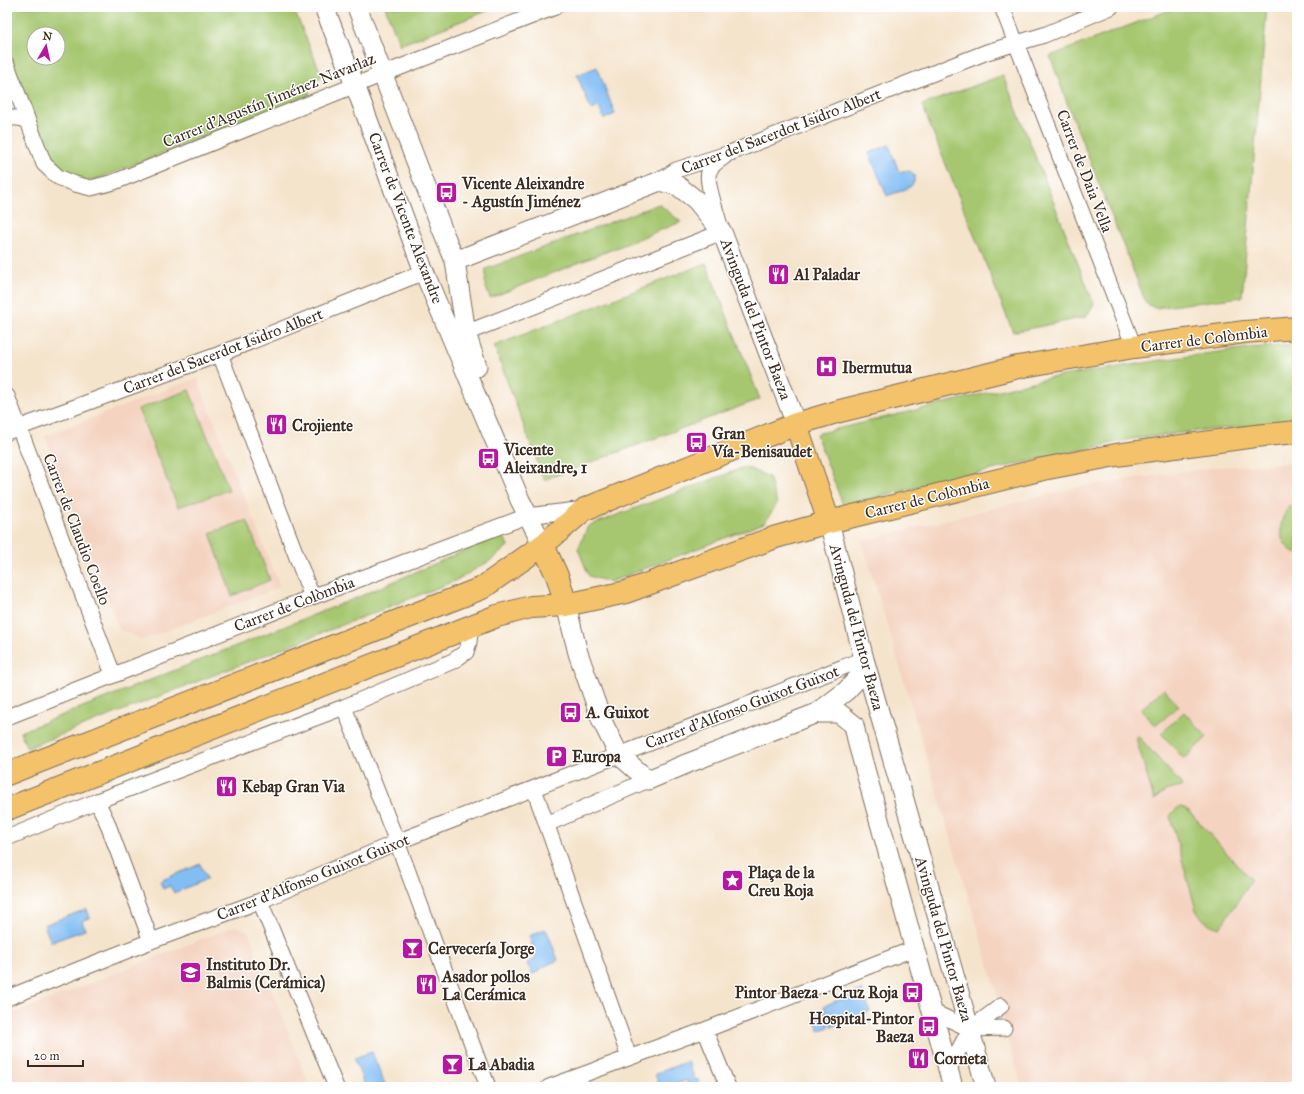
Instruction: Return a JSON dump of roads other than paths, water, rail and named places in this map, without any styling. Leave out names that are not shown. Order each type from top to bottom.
[{"type":"main road","name":"Carrer de Colòmbia","points":[[7,774],[482,588],[543,545],[585,509],[796,424],[840,411],[1018,367],[1134,347],[1245,332],[1297,328]]},
{"type":"main road","name":"Avinguda del Pintor Baeza","points":[[796,424],[829,522]]},
{"type":"main road","name":"Carrer de Colòmbia","points":[[7,809],[497,616],[531,607],[566,605],[626,592],[776,537],[829,522],[1043,469],[1116,456],[1247,437],[1297,432]]},
{"type":"main road","points":[[543,545],[558,578],[566,605]]},
{"type":"street","name":"Carrer de Vicente Alexandre","points":[[324,7],[355,85],[424,272],[527,516],[543,545]]},
{"type":"street","name":"Carrer de Vicente Alexandre","points":[[357,7],[455,261],[466,333],[473,357],[493,407],[491,428]]},
{"type":"street","name":"Carrer d'Agustín Jiménez Navarlaz","points":[[7,65],[11,92],[27,120],[44,164],[58,177],[75,184],[92,188],[114,182],[355,85],[555,7]]},
{"type":"street","name":"Carrer de Daia Vella","points":[[1002,7],[1134,347]]},
{"type":"street","name":"Carrer del Sacerdot Isidro Albert","points":[[455,261],[660,181],[676,170],[730,153],[980,55],[1044,35],[1110,7]]},
{"type":"street","points":[[7,118],[27,120]]},
{"type":"street","name":"Avinguda del Pintor Baeza","points":[[730,153],[715,163],[708,173],[709,184],[722,232],[796,424]]},
{"type":"street","name":"Avinguda del Pintor Baeza","points":[[660,181],[678,186],[696,200],[722,232]]},
{"type":"street","points":[[466,333],[722,232]]},
{"type":"street","name":"Carrer del Sacerdot Isidro Albert","points":[[13,430],[220,354],[424,272]]},
{"type":"street","points":[[220,354],[312,597]]},
{"type":"street","name":"Carrer de Claudio Coello","points":[[7,396],[13,430],[113,674]]},
{"type":"street","name":"Carrer de Colòmbia","points":[[7,717],[113,674],[312,597],[527,516],[585,509]]},
{"type":"street","name":"Avinguda del Pintor Baeza","points":[[829,522],[864,658],[986,1087]]},
{"type":"street","points":[[566,605],[578,653],[602,721],[619,755]]},
{"type":"street","points":[[7,838],[344,707],[453,661],[466,652],[471,626]]},
{"type":"street","points":[[547,824],[686,764],[816,713],[846,691],[861,675],[864,658]]},
{"type":"street","name":"Carrer d'Alfonso Guixot Guixot","points":[[7,998],[151,941],[260,901],[397,842],[864,658]]},
{"type":"street","points":[[344,707],[397,842],[488,1087]]},
{"type":"street","name":"Avinguda del Pintor Baeza","points":[[816,713],[839,713],[854,726],[913,948],[950,1078]]},
{"type":"street","name":"Carrer d'Alfonso Guixot Guixot","points":[[619,755],[648,780]]},
{"type":"street","points":[[534,789],[629,1057]]},
{"type":"street","points":[[97,802],[107,822],[151,941]]},
{"type":"street","points":[[260,901],[336,1087]]},
{"type":"street","points":[[549,1087],[705,1030],[913,948]]},
{"type":"street","name":"Avinguda del Pintor Baeza","points":[[950,1078],[970,1029],[1001,1006]]},
{"type":"street","name":"Avinguda del Pintor Baeza","points":[[931,1011],[970,1029],[1004,1028]]},
{"type":"street","points":[[705,1030],[728,1087]]},
{"type":"water","points":[[597,67],[615,114],[604,119],[599,107],[591,110],[577,75]]},
{"type":"water","points":[[889,145],[899,172],[911,172],[914,176],[914,182],[911,186],[902,191],[887,196],[869,153]]},
{"type":"water","points":[[200,864],[207,879],[174,893],[170,886],[163,889],[160,881]]},
{"type":"water","points":[[87,909],[90,918],[82,921],[85,930],[51,942],[44,925]]},
{"type":"water","points":[[545,929],[558,960],[541,968],[539,972],[532,974],[527,963],[536,957],[529,936]]},
{"type":"water","points":[[862,990],[870,1011],[832,1027],[830,1021],[828,1022],[829,1027],[819,1031],[814,1017],[826,1012],[824,1006]]},
{"type":"water","points":[[372,1052],[386,1087],[365,1087],[354,1058]]},
{"type":"water","points":[[688,1061],[695,1080],[698,1079],[701,1087],[688,1087],[686,1084],[688,1083],[687,1080],[669,1087],[660,1087],[655,1074]]},
{"type":"place","name":"Vicente Aleixandre - Agustín Jiménez","points":[[447,192]]},
{"type":"place","name":"Al Paladar","points":[[779,274]]},
{"type":"place","name":"Ibermutua","points":[[826,367]]},
{"type":"place","name":"Crojiente","points":[[276,425]]},
{"type":"place","name":"Gran Vía-Benisaudet","points":[[697,442]]},
{"type":"place","name":"Vicente Aleixandre, 1","points":[[489,458]]},
{"type":"place","name":"A. Guixot","points":[[571,712]]},
{"type":"place","name":"Europa","points":[[557,756]]},
{"type":"place","name":"Kebap Gran Via","points":[[227,786]]},
{"type":"place","name":"Plaça de la Creu Roja","points":[[733,881]]},
{"type":"place","name":"Cervecería Jorge","points":[[412,948]]},
{"type":"place","name":"Instituto Dr. Balmis (Cerámica)","points":[[190,973]]},
{"type":"place","name":"Asador pollos La Cerámica","points":[[426,985]]},
{"type":"place","name":"Pintor Baeza - Cruz Roja","points":[[913,992]]},
{"type":"place","name":"Hospital-Pintor Baeza","points":[[929,1027]]},
{"type":"place","name":"Corneta","points":[[918,1058]]},
{"type":"place","name":"La Abadia","points":[[453,1064]]}]
